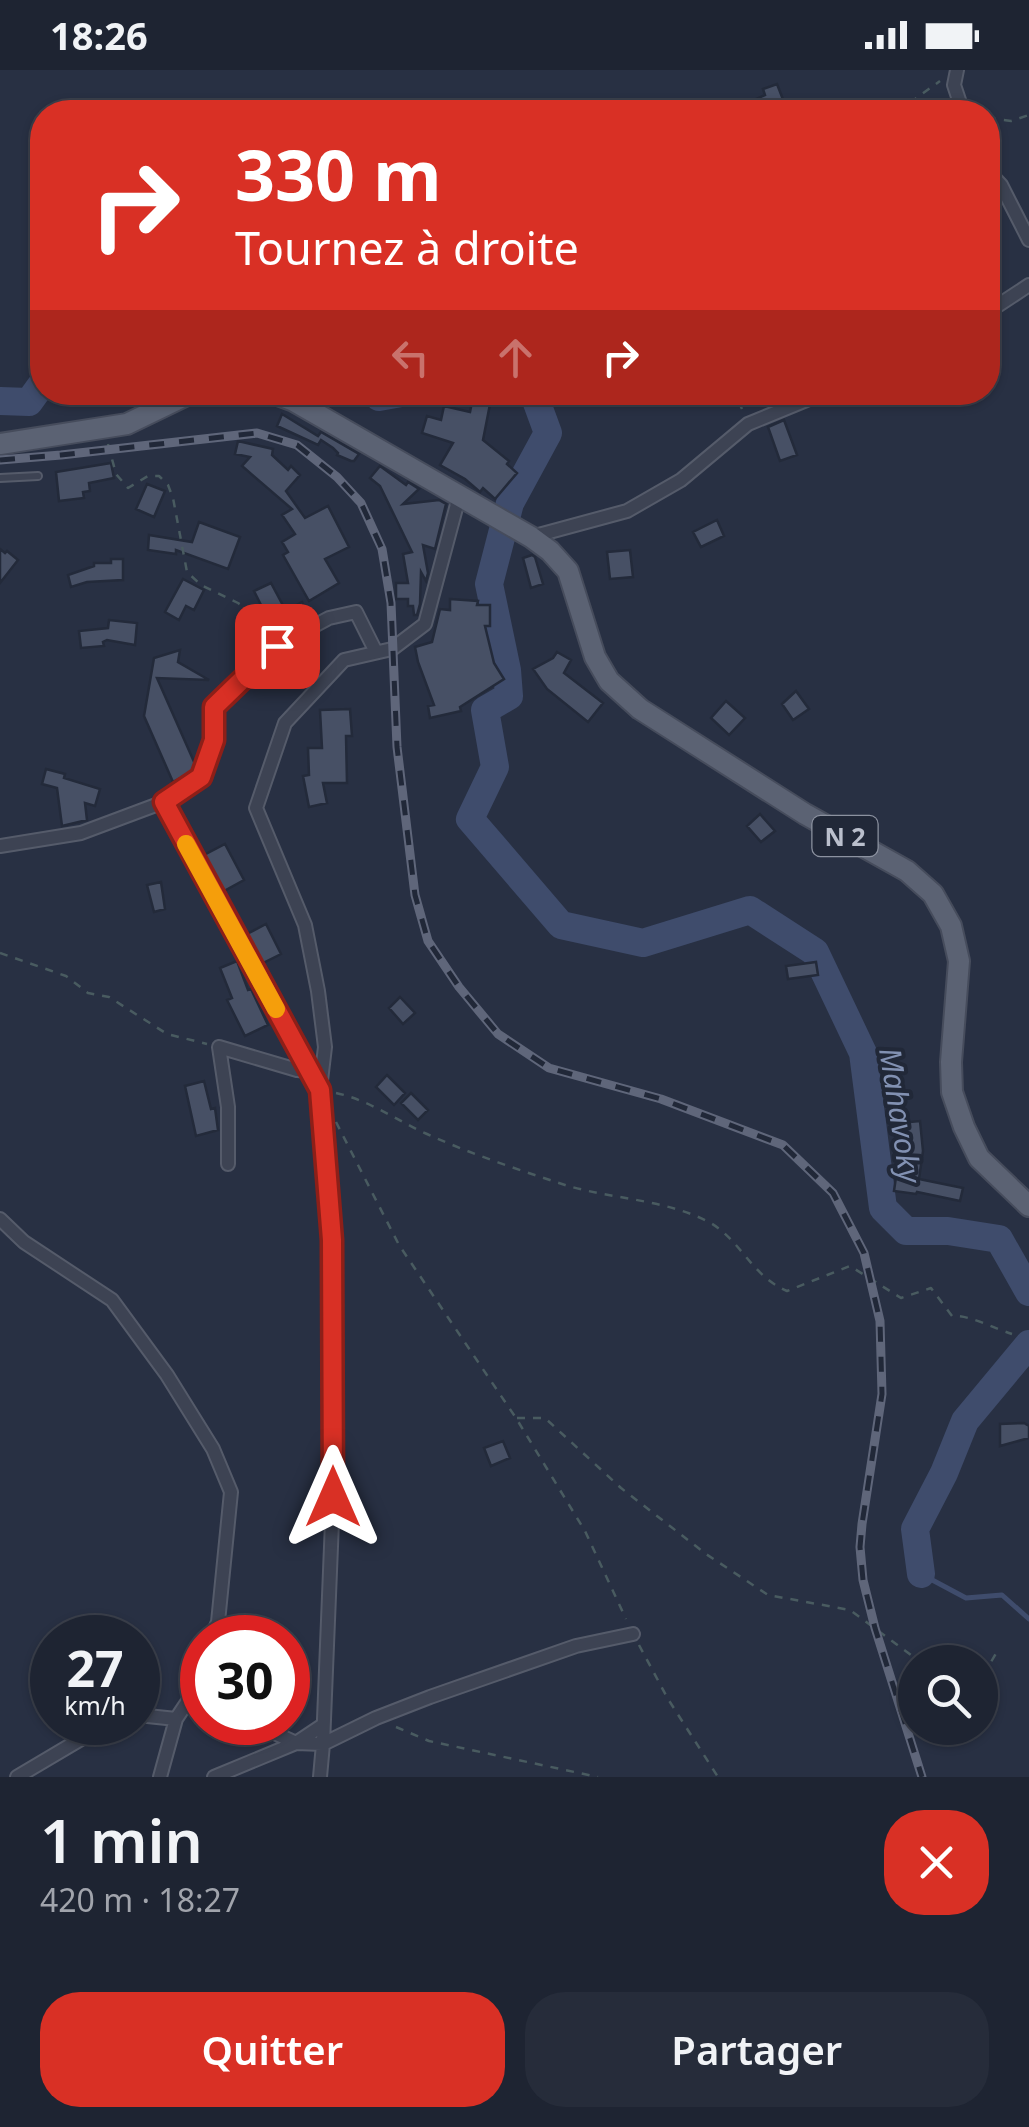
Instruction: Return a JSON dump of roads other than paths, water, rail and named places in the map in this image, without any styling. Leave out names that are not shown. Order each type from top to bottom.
[{"type":"main road","points":[[0,444],[128,424],[167,405]]},
{"type":"main road","name":"N 2","points":[[303,405],[550,551],[568,571],[594,657],[609,681],[640,709],[805,814],[907,870],[933,894],[951,926],[960,961],[952,1092],[979,1158],[1029,1206]]},
{"type":"street","points":[[953,70],[959,100]]},
{"type":"street","points":[[1000,184],[1029,240]]},
{"type":"street","points":[[1000,304],[1029,285]]},
{"type":"street","points":[[531,537],[627,511],[681,480],[748,424],[794,405]]},
{"type":"street","points":[[320,1777],[333,1477],[332,1240],[320,1090],[325,1047],[305,926],[256,808],[285,723],[344,660],[392,649],[425,624],[459,497]]},
{"type":"street","points":[[0,846],[81,833],[164,802],[201,777],[214,740],[214,707],[277,646],[329,618],[356,612],[376,652]]},
{"type":"street","points":[[164,802],[320,1090]]},
{"type":"street","points":[[228,1164],[228,1107],[219,1047],[310,1071]]},
{"type":"street","points":[[0,1219],[24,1242],[112,1300],[167,1375],[213,1449],[231,1492],[219,1615]]},
{"type":"street","points":[[310,1744],[323,1744],[376,1718],[576,1646],[633,1634]]},
{"type":"street","points":[[163,1776],[180,1715]]},
{"type":"street","points":[[160,1717],[176,1718]]},
{"type":"street","points":[[310,1734],[323,1725]]},
{"type":"street","points":[[17,1777],[70,1745]]},
{"type":"street","points":[[214,1777],[291,1745]]},
{"type":"lane","points":[[0,478],[38,476]]},
{"type":"waterway","name":"Mahavoky","points":[[0,401],[30,401]]},
{"type":"waterway","name":"Mahavoky","points":[[538,405],[548,433],[510,503],[489,584],[509,696],[485,710],[495,767],[470,819],[561,925],[643,943],[750,910],[815,952],[863,1053],[883,1208],[906,1231],[948,1231],[999,1239],[1029,1292]]},
{"type":"waterway","name":"Mahavoky","points":[[921,1574],[915,1529],[965,1421],[1029,1344]]},
{"type":"waterway","points":[[921,1574],[966,1598],[1002,1595],[1029,1619]]},
{"type":"railway","points":[[0,460],[257,433],[297,445],[337,477],[361,503],[382,549],[391,603],[397,747],[415,895],[428,941],[498,1034],[549,1068],[661,1099],[783,1145],[833,1193],[864,1253],[880,1321],[882,1394],[862,1524],[863,1580],[922,1777]]}]
